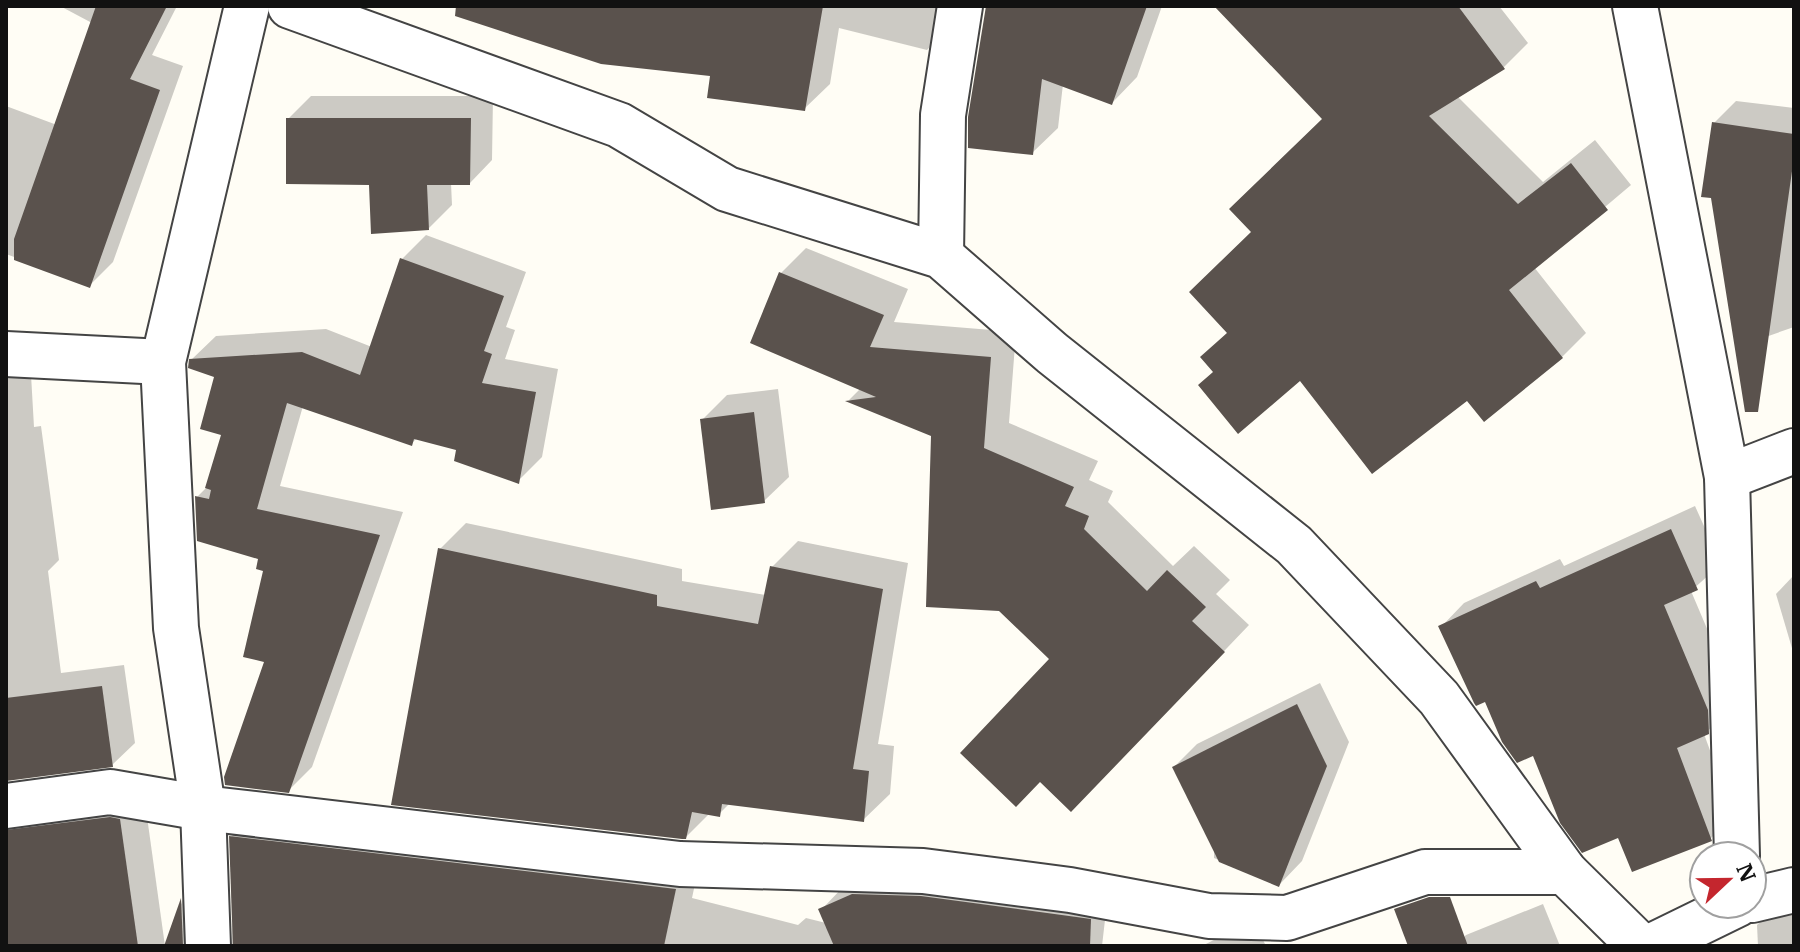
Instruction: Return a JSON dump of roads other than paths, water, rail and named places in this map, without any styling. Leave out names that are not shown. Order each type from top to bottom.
[{"type":"street","points":[[208,946],[203,808],[176,628],[163,362],[247,6]]},
{"type":"street","points":[[290,6],[619,125],[727,189],[941,256],[1052,353],[1294,545],[1439,698],[1565,872],[1640,946]]},
{"type":"street","points":[[941,256],[943,115],[960,6]]},
{"type":"street","points":[[1635,6],[1727,477],[1737,840]]},
{"type":"street","points":[[6,354],[163,362]]},
{"type":"street","points":[[1727,477],[1794,451]]},
{"type":"street","points":[[6,806],[110,792],[203,808],[680,864],[923,871],[1070,890],[1209,916],[1287,918],[1425,872],[1565,872]]},
{"type":"street","points":[[1768,896],[1794,890]]},
{"type":"street","points":[[1652,946],[1705,920]]},
{"type":"street","points":[[1733,946],[1736,920]]}]
